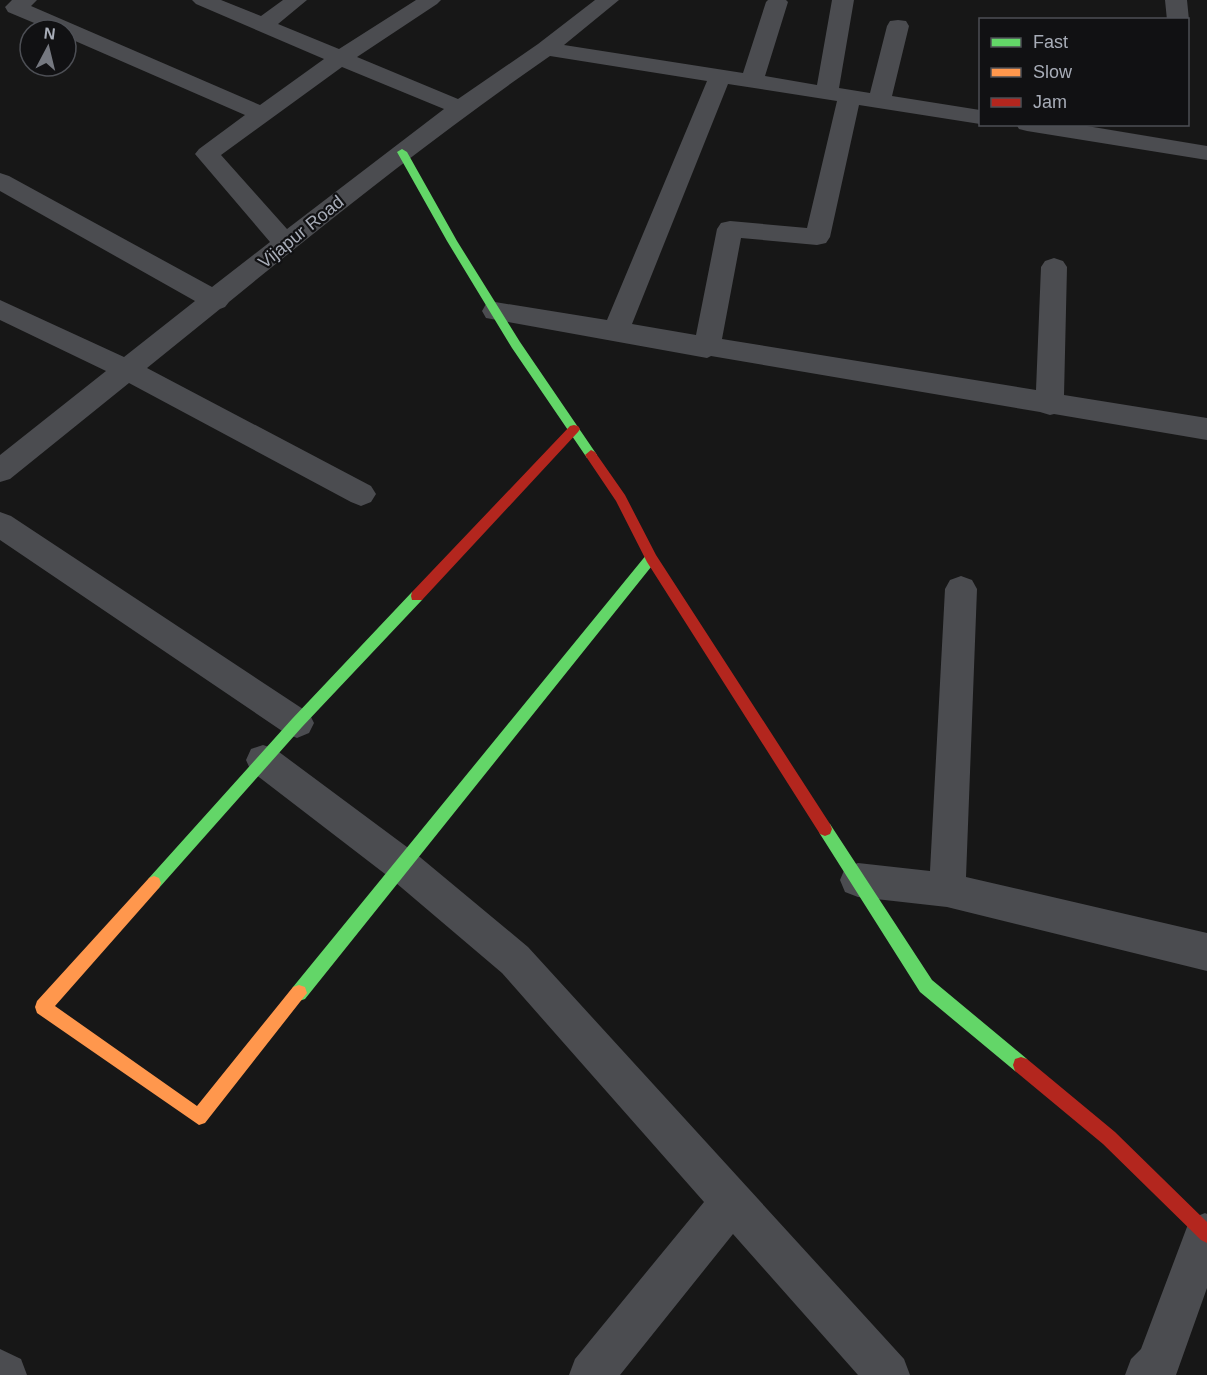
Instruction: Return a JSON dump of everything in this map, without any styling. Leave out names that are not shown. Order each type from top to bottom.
[{"type":"street","points":[[26,0],[15,7],[262,114]]},
{"type":"street","points":[[203,0],[460,108]]},
{"type":"street","points":[[263,25],[296,0]]},
{"type":"street","points":[[286,244],[207,154],[340,58],[430,0]]},
{"type":"street","name":"Vijapur Road","points":[[0,471],[402,152],[460,108],[546,49],[608,0]]},
{"type":"street","points":[[707,348],[730,229],[817,237],[838,95],[843,0]]},
{"type":"street","points":[[1176,0],[1178,18]]},
{"type":"street","points":[[752,81],[777,2]]},
{"type":"street","points":[[879,101],[898,26]]},
{"type":"street","points":[[546,49],[979,117]]},
{"type":"street","points":[[616,331],[720,76]]},
{"type":"street","points":[[1040,126],[1196,151]]},
{"type":"street","points":[[1184,126],[1196,151]]},
{"type":"street","points":[[402,152],[495,311],[621,498],[651,558],[926,986],[1109,1138],[1206,1234],[1158,1364],[1147,1375]]},
{"type":"street","points":[[0,182],[216,301]]},
{"type":"street","points":[[1050,405],[1054,267]]},
{"type":"street","points":[[0,309],[128,370],[361,494]]},
{"type":"street","points":[[495,311],[1050,405],[1207,429]]},
{"type":"street","points":[[574,429],[263,760],[43,1007],[199,1118],[651,558]]},
{"type":"street","points":[[0,524],[297,723]]},
{"type":"street","points":[[947,890],[962,589]]},
{"type":"street","points":[[263,760],[402,865],[515,960],[888,1375]]},
{"type":"street","points":[[858,880],[947,890],[1207,951]]},
{"type":"street","points":[[591,1375],[732,1201]]},
{"type":"street","points":[[0,1371],[5,1375]]},
{"type":"traffic: fast","points":[[402,152],[452,241],[516,345],[591,455]]},
{"type":"traffic: fast","points":[[299,993],[651,558]]},
{"type":"traffic: fast","points":[[154,883],[297,723],[417,596]]},
{"type":"traffic: fast","points":[[825,829],[926,986],[1021,1065]]},
{"type":"traffic: slow","points":[[154,883],[43,1007],[199,1117],[299,993]]},
{"type":"traffic: jam","points":[[417,596],[574,429]]},
{"type":"traffic: jam","points":[[591,455],[621,498],[651,558],[825,829]]},
{"type":"traffic: jam","points":[[1021,1065],[1109,1138],[1207,1234]]}]
